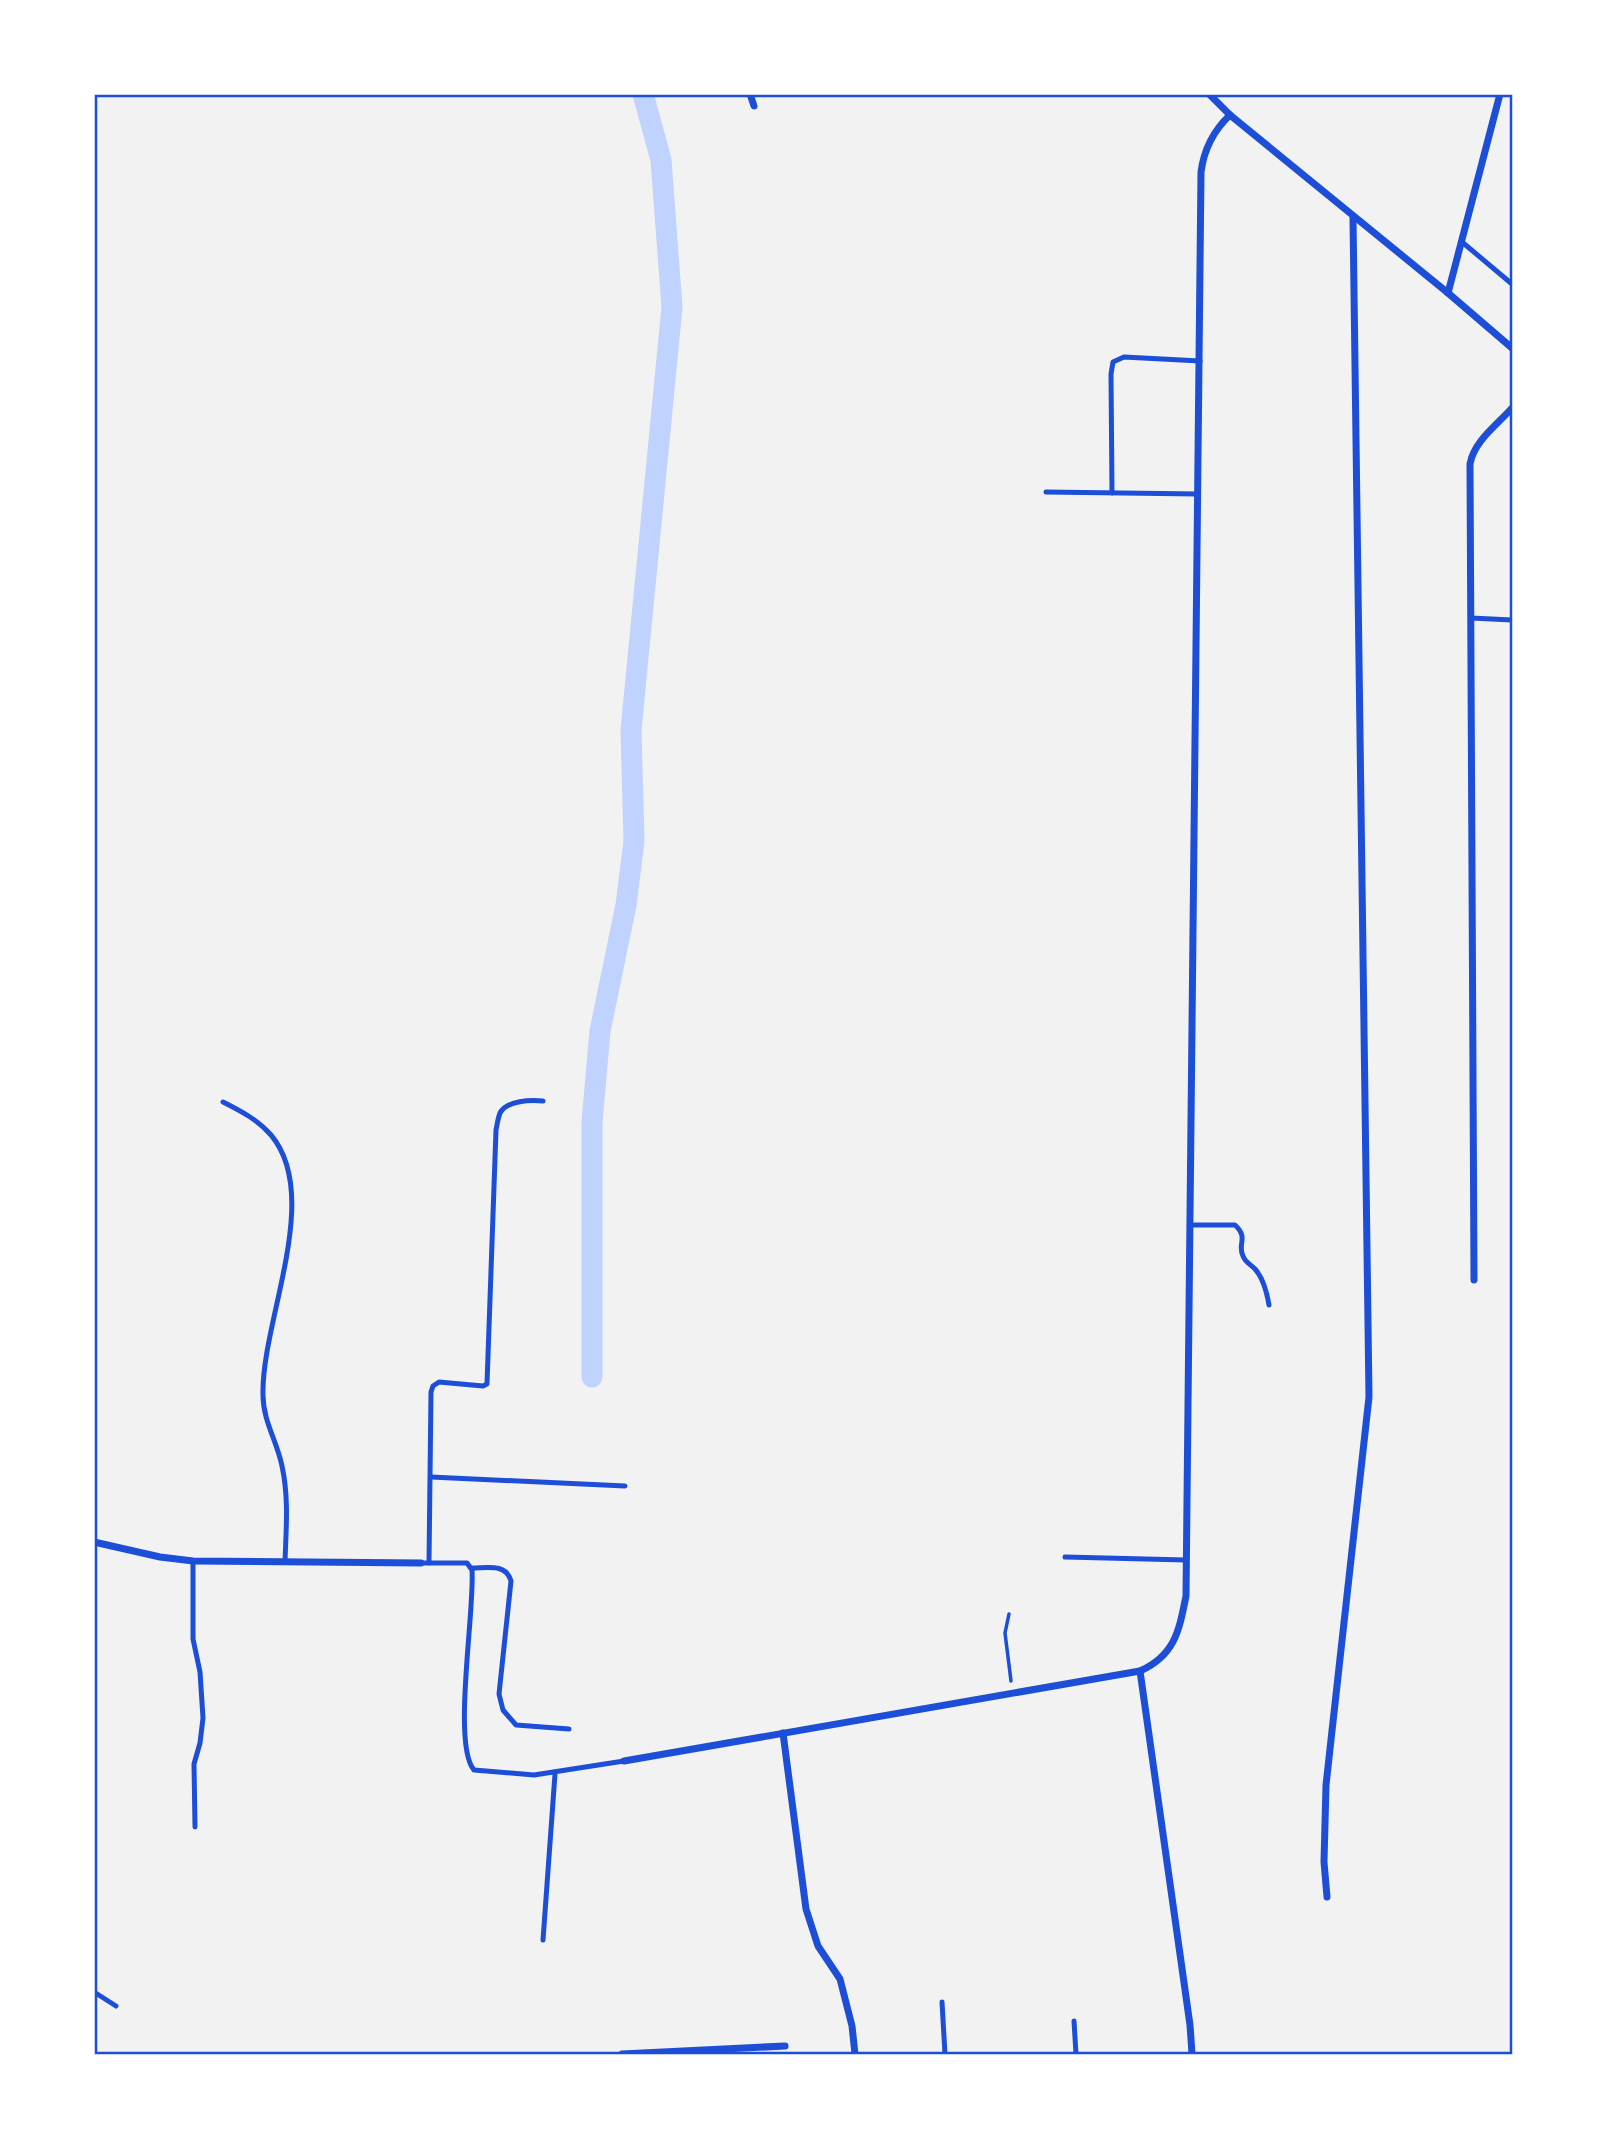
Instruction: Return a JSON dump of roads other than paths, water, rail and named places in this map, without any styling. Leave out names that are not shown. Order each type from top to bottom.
[{"type":"street","points":[[750,94],[754,106]]},
{"type":"street","points":[[1209,94],[1230,115],[1353,218],[1513,348]]},
{"type":"street","points":[[1448,293],[1500,94]]},
{"type":"street","points":[[624,1761],[1140,1671],[1151,1666],[1162,1655],[1179,1632],[1186,1596],[1201,172],[1203,157],[1216,128],[1230,115]]},
{"type":"street","points":[[1327,1897],[1324,1861],[1326,1785],[1369,1397],[1353,218]]},
{"type":"street","points":[[1474,1280],[1472,454],[1513,408]]},
{"type":"street","points":[[94,1542],[160,1558],[193,1561],[425,1563]]},
{"type":"street","points":[[1140,1671],[1192,2054]]},
{"type":"street","points":[[783,1733],[806,1909],[818,1946],[840,1979],[852,2026],[855,2054]]},
{"type":"street","points":[[622,2054],[785,2046]]},
{"type":"lane","points":[[1462,242],[1513,284]]},
{"type":"lane","points":[[1112,493],[1113,362],[1124,357],[1200,361]]},
{"type":"lane","points":[[1046,492],[1198,494]]},
{"type":"lane","points":[[1471,618],[1513,620]]},
{"type":"lane","points":[[543,1101],[518,1102],[500,1112],[496,1130],[488,1378],[483,1386],[439,1382],[433,1386],[431,1477],[425,1563],[467,1563],[472,1568],[501,1568],[508,1573],[511,1581],[499,1694],[503,1710],[516,1725],[569,1729]]},
{"type":"lane","points":[[223,1102],[250,1115],[271,1135],[288,1166],[292,1216],[286,1260],[263,1370],[264,1409],[282,1465],[286,1489],[285,1562]]},
{"type":"lane","points":[[1190,1225],[1238,1228],[1243,1238],[1242,1256],[1262,1279],[1269,1306]]},
{"type":"lane","points":[[431,1477],[625,1486]]},
{"type":"lane","points":[[1065,1557],[1186,1560]]},
{"type":"lane","points":[[193,1561],[193,1639],[200,1672],[203,1718],[194,1764],[195,1827]]},
{"type":"lane","points":[[472,1568],[464,1727],[467,1761],[474,1770],[555,1774],[624,1761]]},
{"type":"lane","points":[[543,1940],[555,1774]]},
{"type":"lane","points":[[94,1992],[116,2006]]},
{"type":"lane","points":[[942,2002],[945,2054]]},
{"type":"lane","points":[[1074,2021],[1076,2054]]},
{"type":"waterway","points":[[592,1377],[592,1122],[600,1031],[626,905],[634,841],[631,730],[672,307],[661,160],[643,94]]}]
